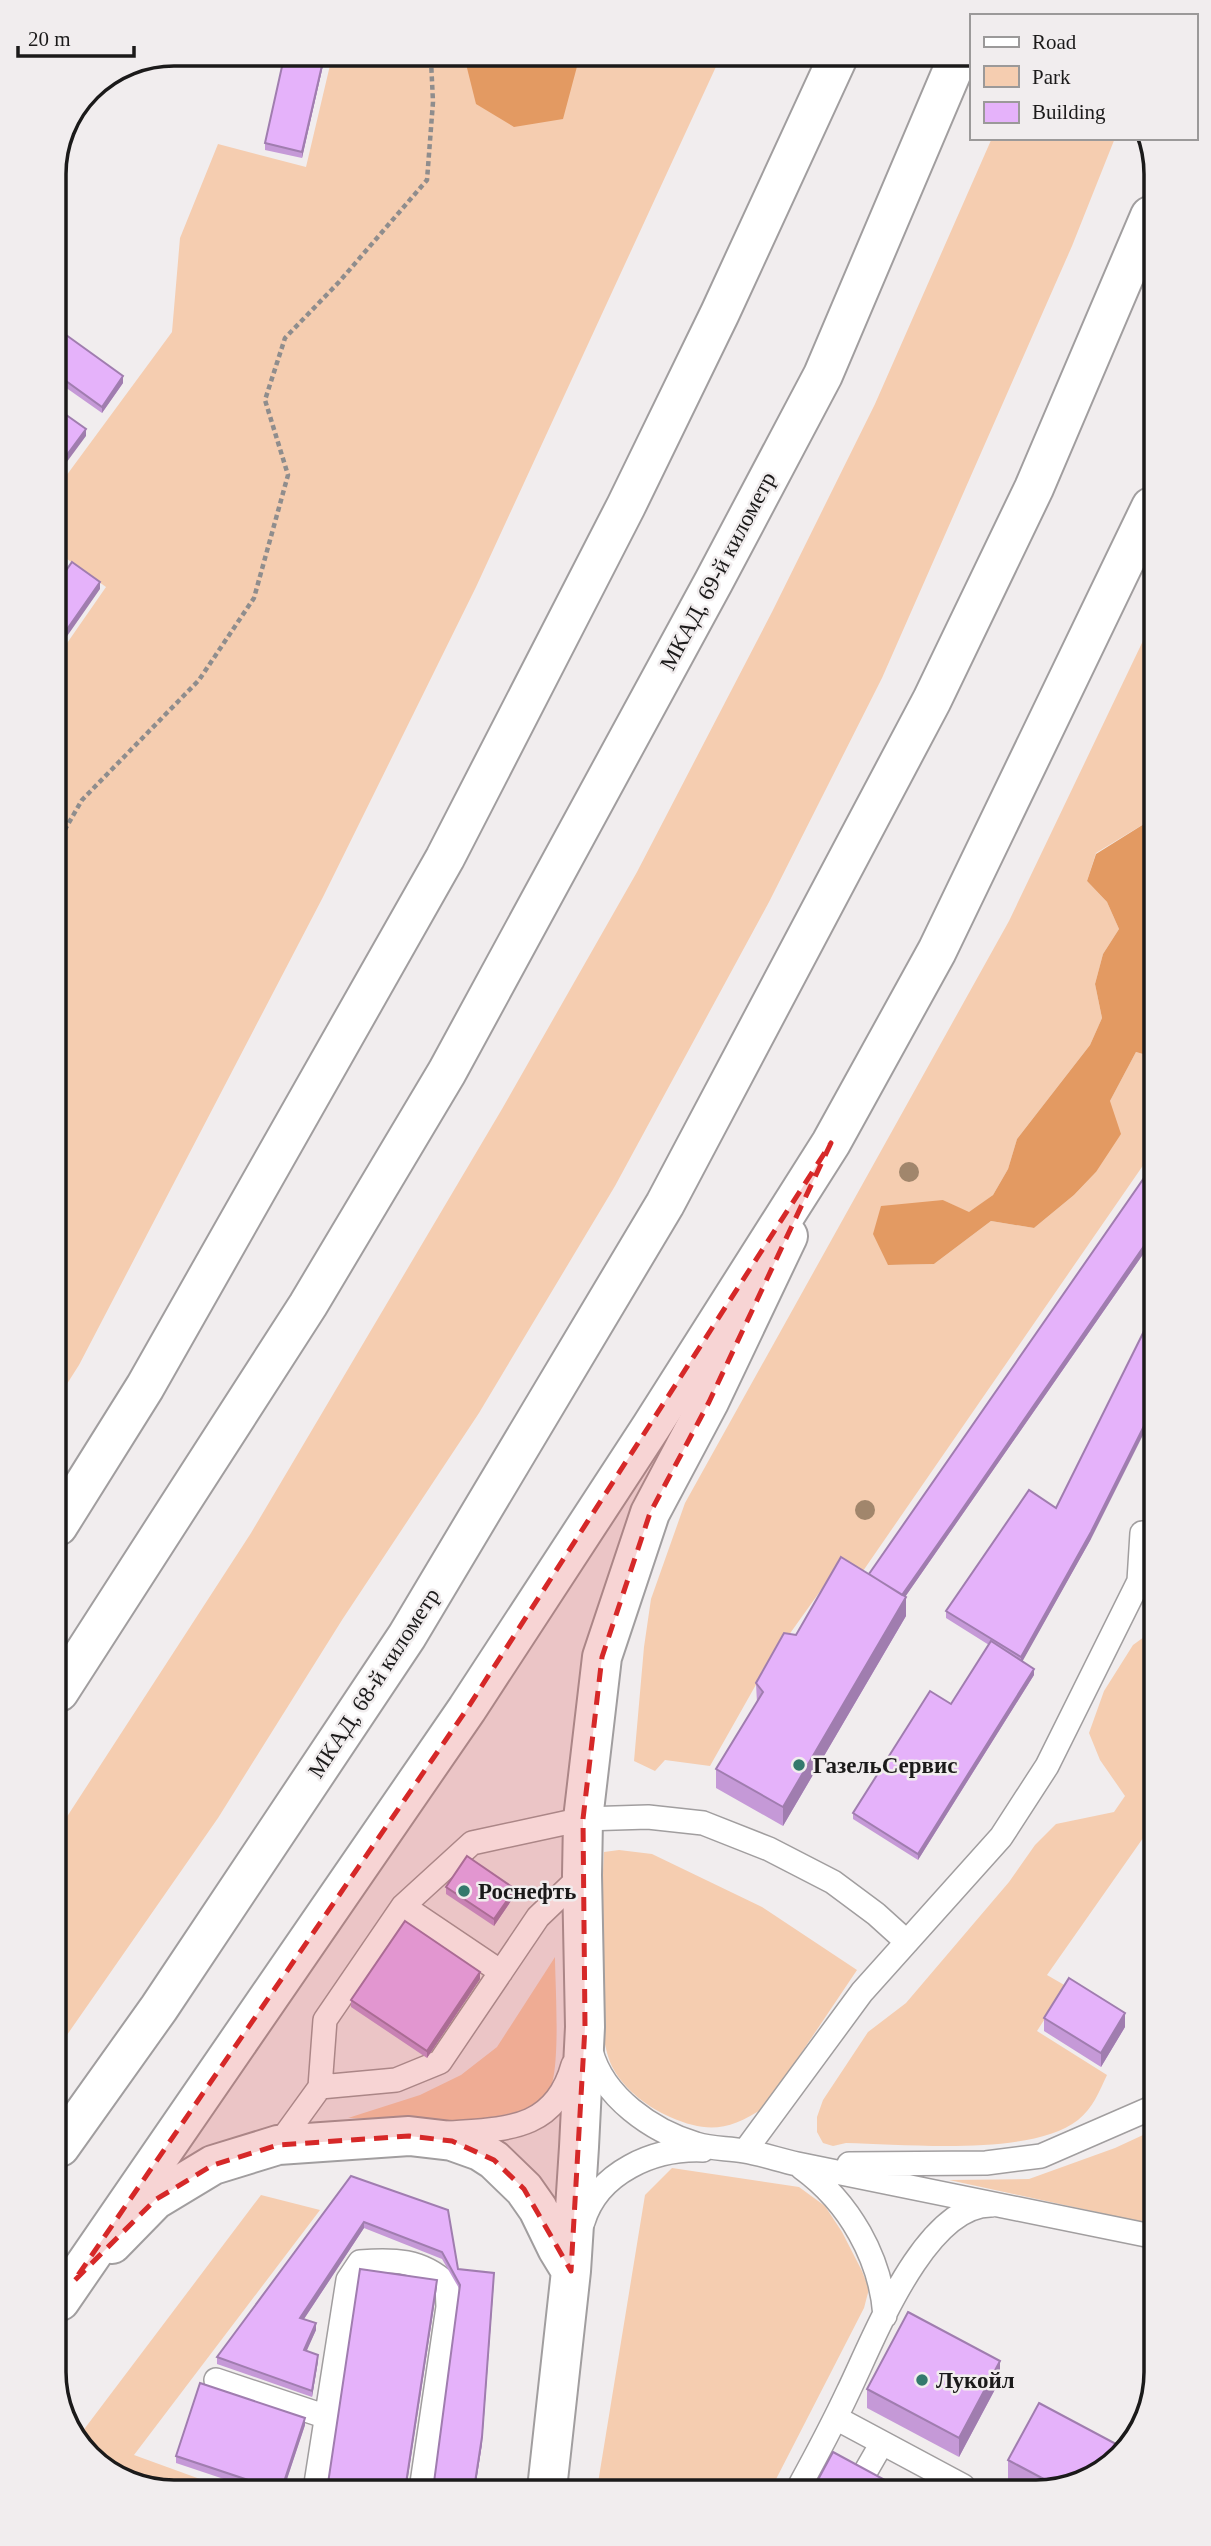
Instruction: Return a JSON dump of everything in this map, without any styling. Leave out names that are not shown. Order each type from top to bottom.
[{"type":"main road","points":[[66,1513],[145,1387],[445,858],[626,506],[720,313],[834,67]]},
{"type":"main road","name":"МКАД, 69-й километр","points":[[66,1681],[308,1305],[447,1072],[823,375],[954,67]]},
{"type":"main road","name":"МКАД, 68-й километр","points":[[66,2138],[166,1997],[407,1636],[665,1204],[932,700],[1034,488],[1144,230]]},
{"type":"main road","points":[[67,2291],[467,1709],[651,1427],[831,1143],[937,951],[1144,522]]},
{"type":"main road","points":[[548,2479],[571,2271],[586,2027],[583,1819],[602,1657],[650,1513],[709,1402],[831,1143]]},
{"type":"main road","points":[[67,2291],[155,2200],[213,2165],[278,2145],[409,2136],[452,2141],[480,2151],[502,2167],[524,2189],[538,2209],[571,2271]]},
{"type":"lane","points":[[745,2151],[862,1992],[1001,1837],[1047,1766],[1139,1581],[1142,1533]]},
{"type":"lane","points":[[278,2145],[320,2087],[325,2020],[403,1906],[472,1843],[583,1819],[648,1817],[703,1823],[769,1849],[833,1882],[876,1914],[907,1942]]},
{"type":"lane","points":[[320,2087],[396,2080],[440,2063],[538,1917],[582,1875]]},
{"type":"lane","points":[[403,1906],[501,1972]]},
{"type":"lane","points":[[409,2136],[522,2125],[544,2113],[567,2083],[586,2027]]},
{"type":"lane","points":[[586,2027],[593,2058],[603,2080],[652,2125],[697,2145],[745,2151],[796,2164],[1144,2235]]},
{"type":"lane","points":[[796,2164],[986,2163],[1041,2156],[1144,2111]]},
{"type":"lane","points":[[571,2271],[587,2209],[615,2174],[637,2162],[666,2154],[695,2149],[745,2151]]},
{"type":"lane","points":[[796,2164],[832,2193],[855,2227],[880,2278],[885,2316]]},
{"type":"lane","points":[[803,2480],[918,2256],[942,2229],[968,2210],[982,2205],[1002,2206]]},
{"type":"lane","points":[[316,2479],[348,2280],[360,2262],[385,2259],[433,2271],[447,2284],[448,2307],[423,2479]]},
{"type":"lane","points":[[216,2380],[327,2417]]},
{"type":"lane","points":[[836,2418],[882,2443],[923,2477]]},
{"type":"lane","points":[[863,2476],[882,2443]]},
{"type":"path","points":[[67,826],[82,800],[199,680],[254,598],[288,475],[265,400],[285,338],[339,282],[427,180],[433,102],[431,66]]},
{"type":"highlighted area","points":[[831,1143],[709,1402],[650,1513],[602,1657],[583,1819],[585,2027],[571,2271],[524,2189],[494,2160],[452,2141],[409,2136],[278,2145],[213,2165],[155,2200],[74,2281],[467,1709]]},
{"type":"green space","points":[[330,66],[716,67],[476,587],[323,897],[66,1385],[67,643],[106,587],[67,559],[67,475],[172,332],[180,238],[218,144],[306,167]]},
{"type":"green space","points":[[991,140],[1114,140],[1072,246],[882,678],[769,902],[615,1186],[479,1413],[342,1620],[218,1818],[66,2036],[66,1818],[251,1533],[502,1109],[637,872],[772,612],[875,404]]},
{"type":"green space","points":[[1144,639],[1144,824],[1096,853],[1087,881],[1107,902],[1119,929],[1103,954],[1095,984],[1102,1018],[1090,1045],[1017,1139],[1008,1169],[993,1195],[969,1213],[943,1200],[888,1265],[934,1264],[991,1221],[1034,1228],[1074,1195],[1096,1172],[1110,1101],[1136,1052],[1144,1054],[1144,1164],[863,1571],[841,1562],[766,1667],[710,1766],[665,1760],[655,1771],[634,1761],[644,1647],[651,1599],[685,1503],[1009,921]]},
{"type":"green space","points":[[1144,1637],[1144,1837],[1047,1975],[1066,1986],[1037,2031],[1107,2075],[1092,2105],[1078,2120],[1057,2132],[1000,2144],[933,2146],[846,2143],[833,2146],[823,2143],[817,2132],[817,2117],[823,2100],[868,2032],[906,2003],[1009,1882],[1035,1845],[1056,1824],[1114,1812],[1125,1796],[1100,1760],[1089,1733],[1104,1691],[1133,1645]]},
{"type":"green space","points":[[619,1850],[652,1854],[762,1907],[857,1970],[765,2107],[741,2121],[708,2127],[670,2117],[638,2098],[614,2070],[602,2026],[599,1965],[604,1852]]},
{"type":"green space","points":[[555,1957],[555,2070],[547,2095],[532,2106],[510,2114],[483,2118],[422,2121],[348,2118],[420,2095],[461,2075],[497,2047]]},
{"type":"green space","points":[[1144,2135],[1144,2222],[949,2180],[1029,2179]]},
{"type":"green space","points":[[672,2168],[799,2187],[825,2206],[862,2271],[869,2289],[864,2308],[776,2480],[599,2479],[645,2195]]},
{"type":"green space","points":[[261,2195],[320,2210],[134,2455],[200,2479],[167,2479],[140,2474],[109,2457],[98,2448],[84,2429]]},
{"type":"shaded area","points":[[467,66],[577,66],[563,119],[514,127],[476,104]]},
{"type":"shaded area","points":[[1144,824],[1144,1054],[1136,1052],[1110,1101],[1121,1134],[1096,1172],[1074,1195],[1034,1228],[991,1221],[934,1264],[888,1265],[873,1234],[881,1206],[943,1200],[969,1212],[993,1195],[1008,1169],[1017,1139],[1090,1045],[1102,1018],[1095,984],[1103,954],[1119,929],[1107,902],[1087,881],[1096,854]]},
{"type":"building","points":[[282,66],[322,66],[302,152],[265,143]]},
{"type":"building","points":[[67,336],[123,376],[102,407],[67,382]]},
{"type":"building","points":[[67,415],[86,429],[67,455]]},
{"type":"building","points":[[72,562],[100,582],[67,630],[67,569]]},
{"type":"building","points":[[1144,1178],[1144,1246],[952,1524],[902,1595],[869,1574]]},
{"type":"building","points":[[1144,1331],[1144,1426],[1091,1532],[1021,1657],[946,1611],[1029,1490],[1056,1508]]},
{"type":"building","points":[[841,1557],[906,1597],[783,1807],[716,1769],[763,1692],[756,1683],[784,1633],[796,1635]]},
{"type":"building","points":[[991,1641],[1034,1669],[918,1854],[853,1813],[930,1691],[951,1704]]},
{"type":"building","points":[[467,1856],[515,1889],[494,1919],[446,1887]]},
{"type":"building","points":[[405,1921],[480,1972],[427,2051],[351,2000]]},
{"type":"building","points":[[1069,1978],[1125,2013],[1101,2053],[1044,2018]]},
{"type":"building","points":[[351,2176],[448,2210],[458,2269],[494,2273],[482,2437],[475,2479],[434,2479],[460,2285],[442,2252],[364,2222],[300,2318],[316,2323],[304,2350],[318,2355],[312,2391],[217,2357]]},
{"type":"building","points":[[360,2269],[437,2280],[407,2479],[329,2479]]},
{"type":"building","points":[[908,2312],[1000,2361],[959,2438],[867,2389]]},
{"type":"building","points":[[200,2383],[305,2418],[285,2479],[245,2479],[176,2456]]},
{"type":"building","points":[[1039,2403],[1116,2444],[1097,2461],[1071,2474],[1058,2477],[1044,2479],[1008,2460]]},
{"type":"building","points":[[833,2452],[885,2480],[818,2480]]},
{"type":"place","name":"ГазельСервис","points":[[799,1765]]},
{"type":"place","name":"Роснефть","points":[[464,1891]]},
{"type":"place","name":"Лукойл","points":[[922,2380]]}]
